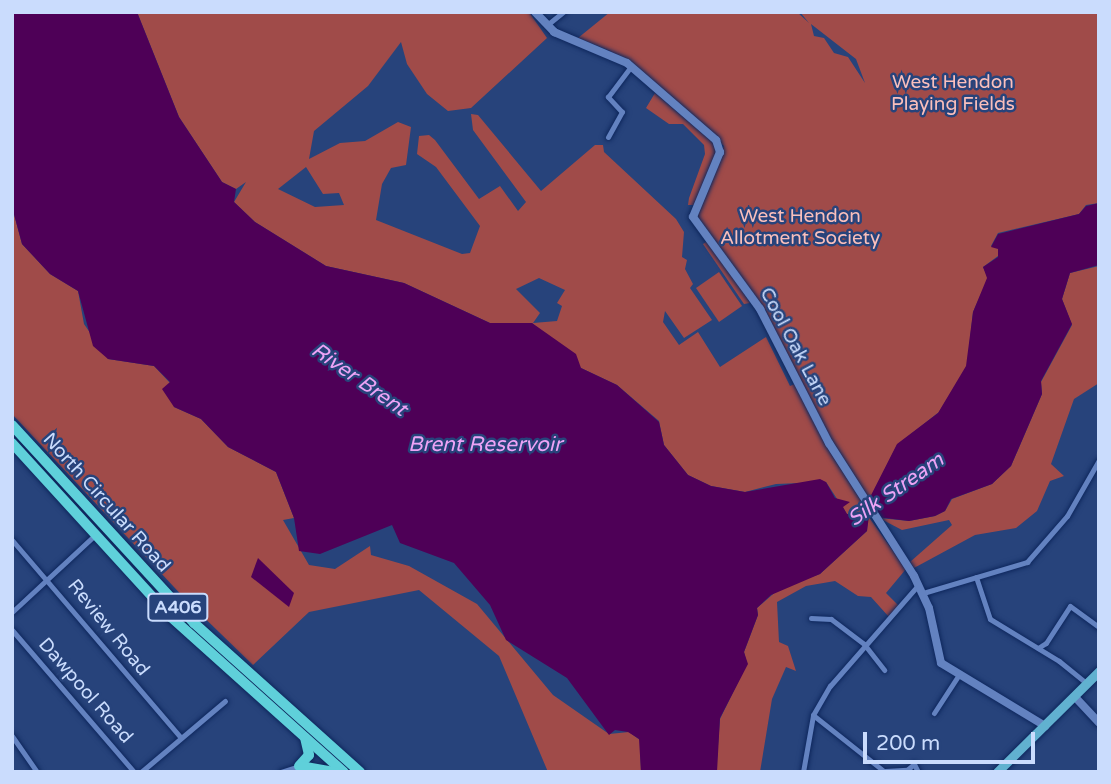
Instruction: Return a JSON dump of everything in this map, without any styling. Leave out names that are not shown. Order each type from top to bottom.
[{"type":"highway","name":"North Circular Road","points":[[12,425],[194,623],[360,772]]},
{"type":"highway","name":"North Circular Road","points":[[12,443],[199,645],[344,772]]},
{"type":"highway","points":[[299,766],[309,755],[304,735]]},
{"type":"highway","points":[[299,766],[335,772]]},
{"type":"main road","points":[[997,772],[1099,671]]},
{"type":"main road","points":[[1004,772],[1018,753]]},
{"type":"street","name":"Cool Oak Lane","points":[[536,12],[547,25],[631,66],[719,144],[718,157],[693,217],[760,309],[789,373],[865,501],[921,588],[939,658],[958,676],[1045,726]]},
{"type":"street","points":[[547,25],[563,12]]},
{"type":"street","points":[[608,137],[622,112],[608,97],[631,66]]},
{"type":"street","points":[[803,772],[813,715],[864,644],[921,588],[976,577],[1027,562],[1066,516],[1099,460]]},
{"type":"street","points":[[12,611],[95,535]]},
{"type":"street","name":"Review Road","points":[[12,540],[180,737]]},
{"type":"street","points":[[976,577],[989,619],[1059,661],[1087,684]]},
{"type":"street","points":[[1038,648],[1046,643],[1070,606],[1099,627]]},
{"type":"street","points":[[811,618],[831,619],[864,644],[884,670]]},
{"type":"street","name":"Dawpool Road","points":[[12,630],[134,772]]},
{"type":"street","points":[[934,713],[958,676]]},
{"type":"street","points":[[1075,697],[1099,723]]},
{"type":"street","points":[[141,772],[225,701]]},
{"type":"street","points":[[813,715],[885,771],[908,771],[914,764],[918,772]]},
{"type":"street","points":[[12,736],[37,772]]},
{"type":"street","points":[[281,772],[299,766]]},
{"type":"green space","points":[[137,12],[529,12],[547,38],[471,108],[448,111],[427,94],[407,64],[401,42],[368,86],[314,131],[309,159],[340,143],[365,141],[398,122],[411,127],[406,165],[391,168],[382,184],[376,220],[462,254],[470,253],[480,226],[436,167],[417,154],[419,136],[429,135],[435,140],[479,199],[500,186],[518,211],[526,202],[473,130],[471,114],[478,115],[541,191],[595,145],[603,145],[604,152],[676,219],[684,232],[682,257],[687,260],[685,269],[693,284],[690,288],[712,320],[684,338],[665,311],[663,322],[679,345],[698,332],[720,367],[766,337],[790,386],[799,382],[766,311],[695,213],[724,146],[610,51],[578,38],[610,12],[797,12],[809,23],[800,12],[1099,12],[1099,203],[1086,205],[1079,214],[998,233],[991,246],[998,248],[998,256],[983,267],[988,278],[973,312],[967,366],[939,412],[897,445],[862,514],[847,514],[826,482],[776,484],[745,492],[711,486],[688,475],[664,445],[659,421],[617,385],[581,368],[532,323],[490,323],[404,283],[326,266],[255,222],[234,202],[246,182],[236,189],[222,182],[179,117]],"holes":[[[811,24],[856,59],[865,83],[848,57],[834,53],[824,38],[814,36]],[[306,167],[323,194],[339,193],[344,205],[315,207],[278,189]],[[539,278],[565,290],[557,303],[562,306],[557,321],[533,323],[540,313],[516,289]]]},
{"type":"green space","points":[[655,93],[717,146],[716,157],[694,205],[688,205],[689,198],[705,154],[704,145],[683,124],[669,124],[646,108]]},
{"type":"green space","points":[[12,207],[22,244],[50,274],[78,291],[84,324],[108,359],[154,366],[170,383],[174,407],[201,419],[228,447],[276,472],[294,518],[283,520],[309,565],[335,569],[370,546],[371,555],[409,566],[477,604],[553,695],[609,734],[629,732],[640,740],[641,772],[548,772],[499,656],[419,590],[309,612],[253,665],[188,602],[12,414]]},
{"type":"green space","points":[[706,242],[719,255],[750,303],[744,304],[703,244]]},
{"type":"green space","points":[[1099,266],[1099,383],[1074,399],[1051,464],[1064,476],[1050,481],[1037,511],[1016,528],[975,535],[914,568],[910,562],[952,525],[949,520],[902,530],[879,518],[909,521],[935,516],[945,511],[952,499],[992,484],[1011,466],[1042,394],[1041,382],[1072,325],[1062,299],[1070,273]]},
{"type":"green space","points":[[719,272],[742,306],[719,322],[696,288]]},
{"type":"green space","points":[[868,516],[906,569],[886,593],[899,606],[889,617],[871,597],[858,596],[835,581],[806,586],[777,602],[779,642],[788,646],[796,671],[786,667],[772,699],[760,772],[716,772],[720,719],[747,664],[744,652],[758,615],[757,608],[780,588],[820,574],[867,531]]},
{"type":"water","name":"Brent Reservoir","points":[[12,12],[137,12],[179,117],[222,182],[236,189],[234,202],[255,222],[326,266],[404,283],[490,323],[532,323],[576,354],[581,368],[617,385],[659,422],[664,445],[688,475],[711,486],[745,492],[820,479],[826,482],[835,498],[850,502],[843,507],[847,514],[862,513],[897,444],[938,413],[966,366],[973,312],[987,278],[983,267],[998,257],[998,249],[991,247],[998,234],[1079,214],[1086,206],[1099,203],[1099,265],[1070,273],[1062,299],[1072,324],[1041,381],[1042,394],[1011,466],[992,484],[951,499],[945,511],[935,516],[909,521],[869,516],[867,531],[820,574],[771,595],[757,608],[758,615],[744,652],[748,664],[720,718],[717,772],[641,772],[639,739],[628,732],[615,730],[609,735],[567,678],[506,640],[490,605],[454,563],[400,543],[392,525],[320,554],[299,551],[294,518],[276,472],[228,447],[201,419],[174,407],[162,389],[170,382],[154,366],[108,359],[93,346],[78,291],[50,274],[22,244],[12,207]]},
{"type":"water","points":[[258,558],[294,593],[289,607],[251,577]]},
{"type":"park label","name":"West Hendon Playing Fields","points":[[953,94]]},
{"type":"park label","name":"West Hendon Allotment Society","points":[[800,228]]},
{"type":"water label","name":"River Brent","points":[[359,380]]},
{"type":"water label","name":"Silk Stream","points":[[896,490]]}]
